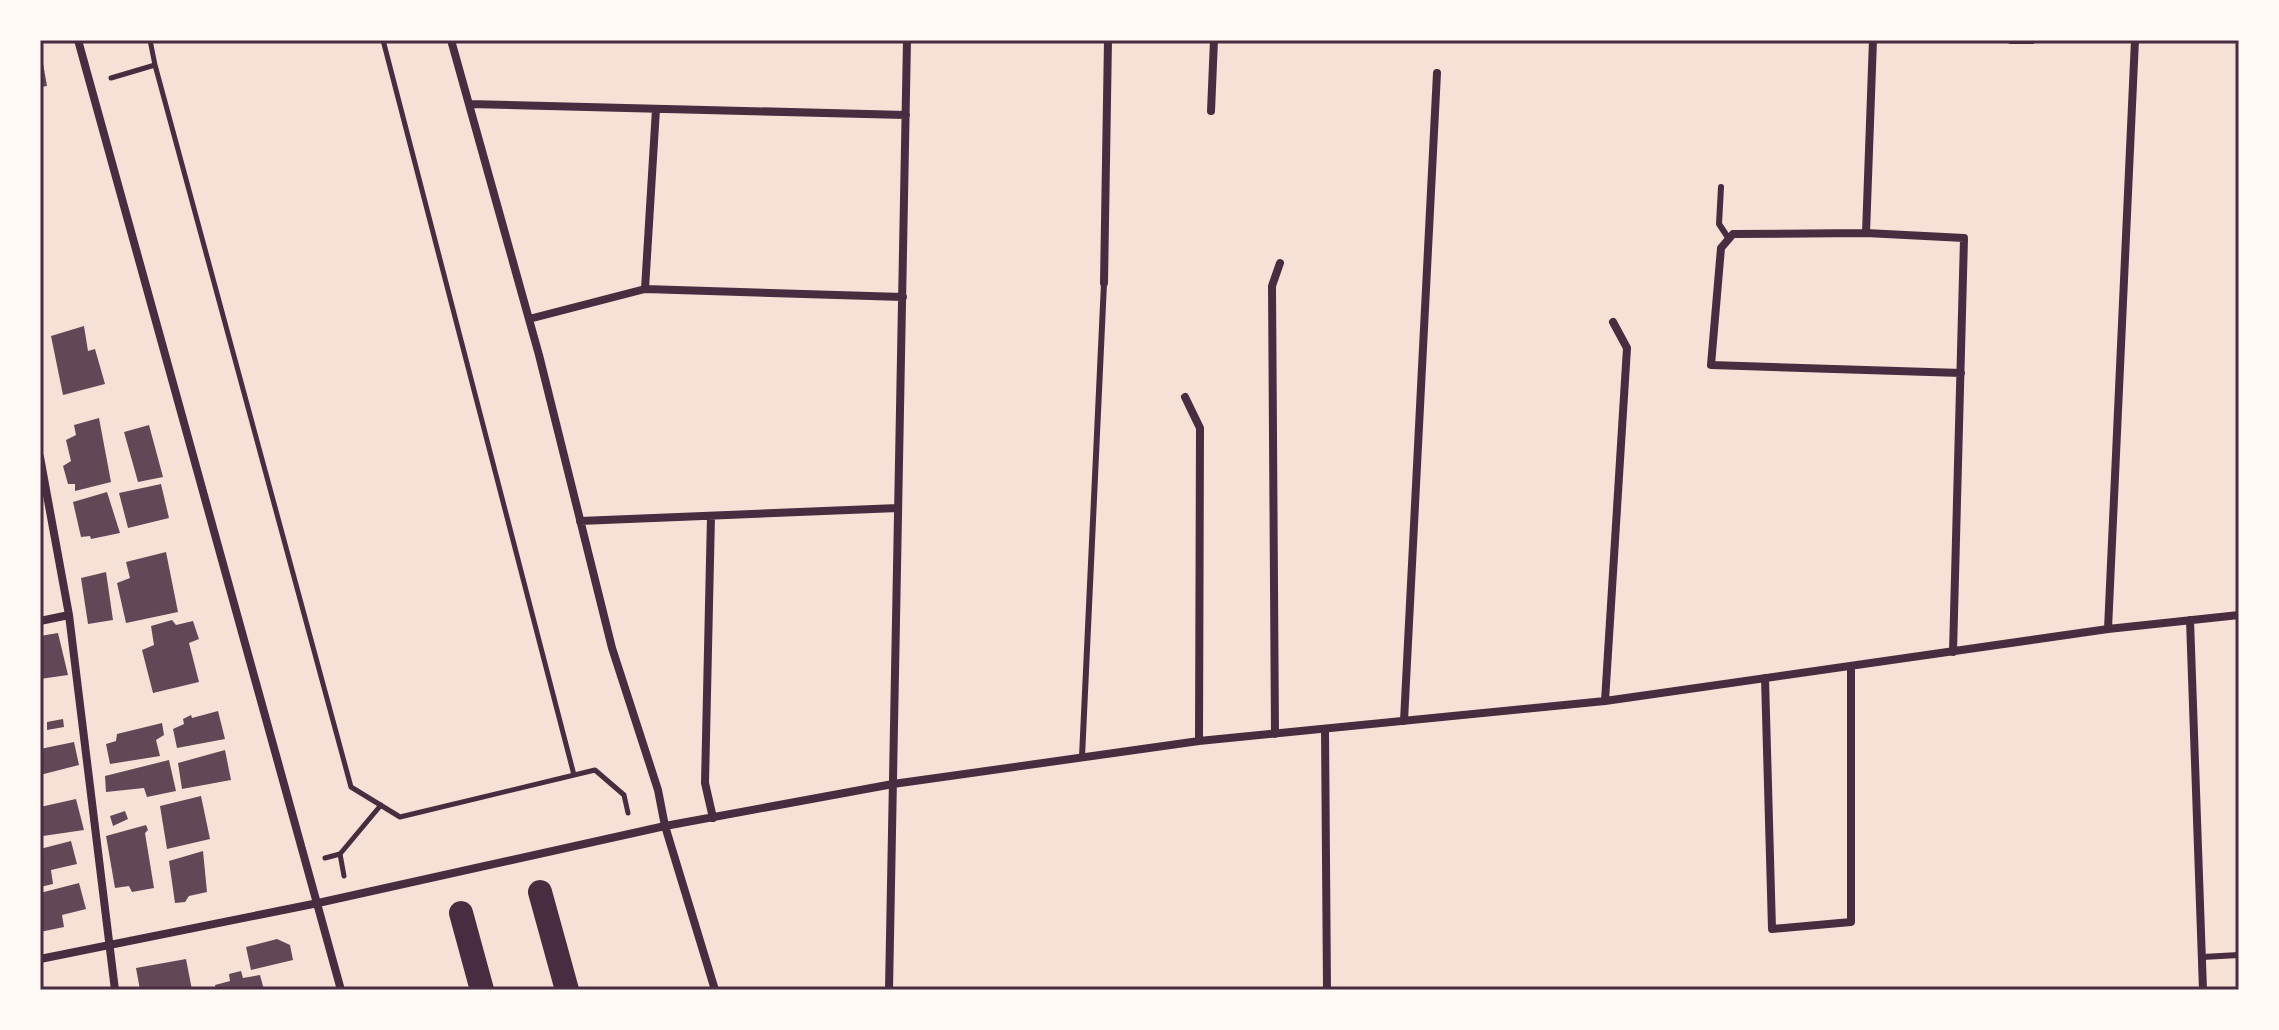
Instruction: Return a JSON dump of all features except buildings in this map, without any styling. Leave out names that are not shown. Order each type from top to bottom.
[{"type":"highway","points":[[540,892],[567,990]]},
{"type":"highway","points":[[461,913],[482,990]]},
{"type":"street","points":[[78,40],[341,990]]},
{"type":"street","points":[[451,40],[529,319],[612,648],[658,790],[665,826],[715,990]]},
{"type":"street","points":[[889,990],[907,40]]},
{"type":"street","points":[[1104,283],[1108,40]]},
{"type":"street","points":[[1211,111],[1214,40]]},
{"type":"street","points":[[1866,233],[1873,40]]},
{"type":"street","points":[[2011,40],[2032,40]]},
{"type":"street","points":[[2108,629],[2135,40]]},
{"type":"street","points":[[1404,721],[1437,73]]},
{"type":"street","points":[[469,104],[906,115]]},
{"type":"street","points":[[645,289],[656,109]]},
{"type":"street","points":[[1953,652],[1961,373],[1964,238],[1866,233],[1733,234],[1721,248],[1711,365],[1961,373]]},
{"type":"street","points":[[1275,734],[1272,286],[1280,263]]},
{"type":"street","points":[[529,319],[645,289],[903,297]]},
{"type":"street","points":[[1605,701],[1627,348],[1613,322]]},
{"type":"street","points":[[1185,397],[1200,428],[1199,741]]},
{"type":"street","points":[[40,457],[69,615],[115,990]]},
{"type":"street","points":[[580,521],[898,508]]},
{"type":"street","points":[[711,516],[705,783],[713,818]]},
{"type":"street","points":[[40,621],[69,615]]},
{"type":"street","points":[[40,959],[318,903],[665,826],[893,784],[1199,741],[1605,701],[2108,629],[2239,615]]},
{"type":"street","points":[[2190,620],[2203,990]]},
{"type":"street","points":[[1765,678],[1772,929],[1851,922],[1851,666]]},
{"type":"street","points":[[1325,729],[1327,990]]},
{"type":"lane","points":[[1721,187],[1719,224],[1729,239]]},
{"type":"lane","points":[[1082,757],[1104,283]]},
{"type":"lane","points":[[2202,957],[2239,955]]},
{"type":"path","points":[[150,40],[351,787],[400,817],[595,770],[624,795],[632,834]]},
{"type":"path","points":[[383,40],[574,775]]},
{"type":"path","points":[[90,84],[155,65]]},
{"type":"path","points":[[306,862],[340,854],[381,805]]}]
